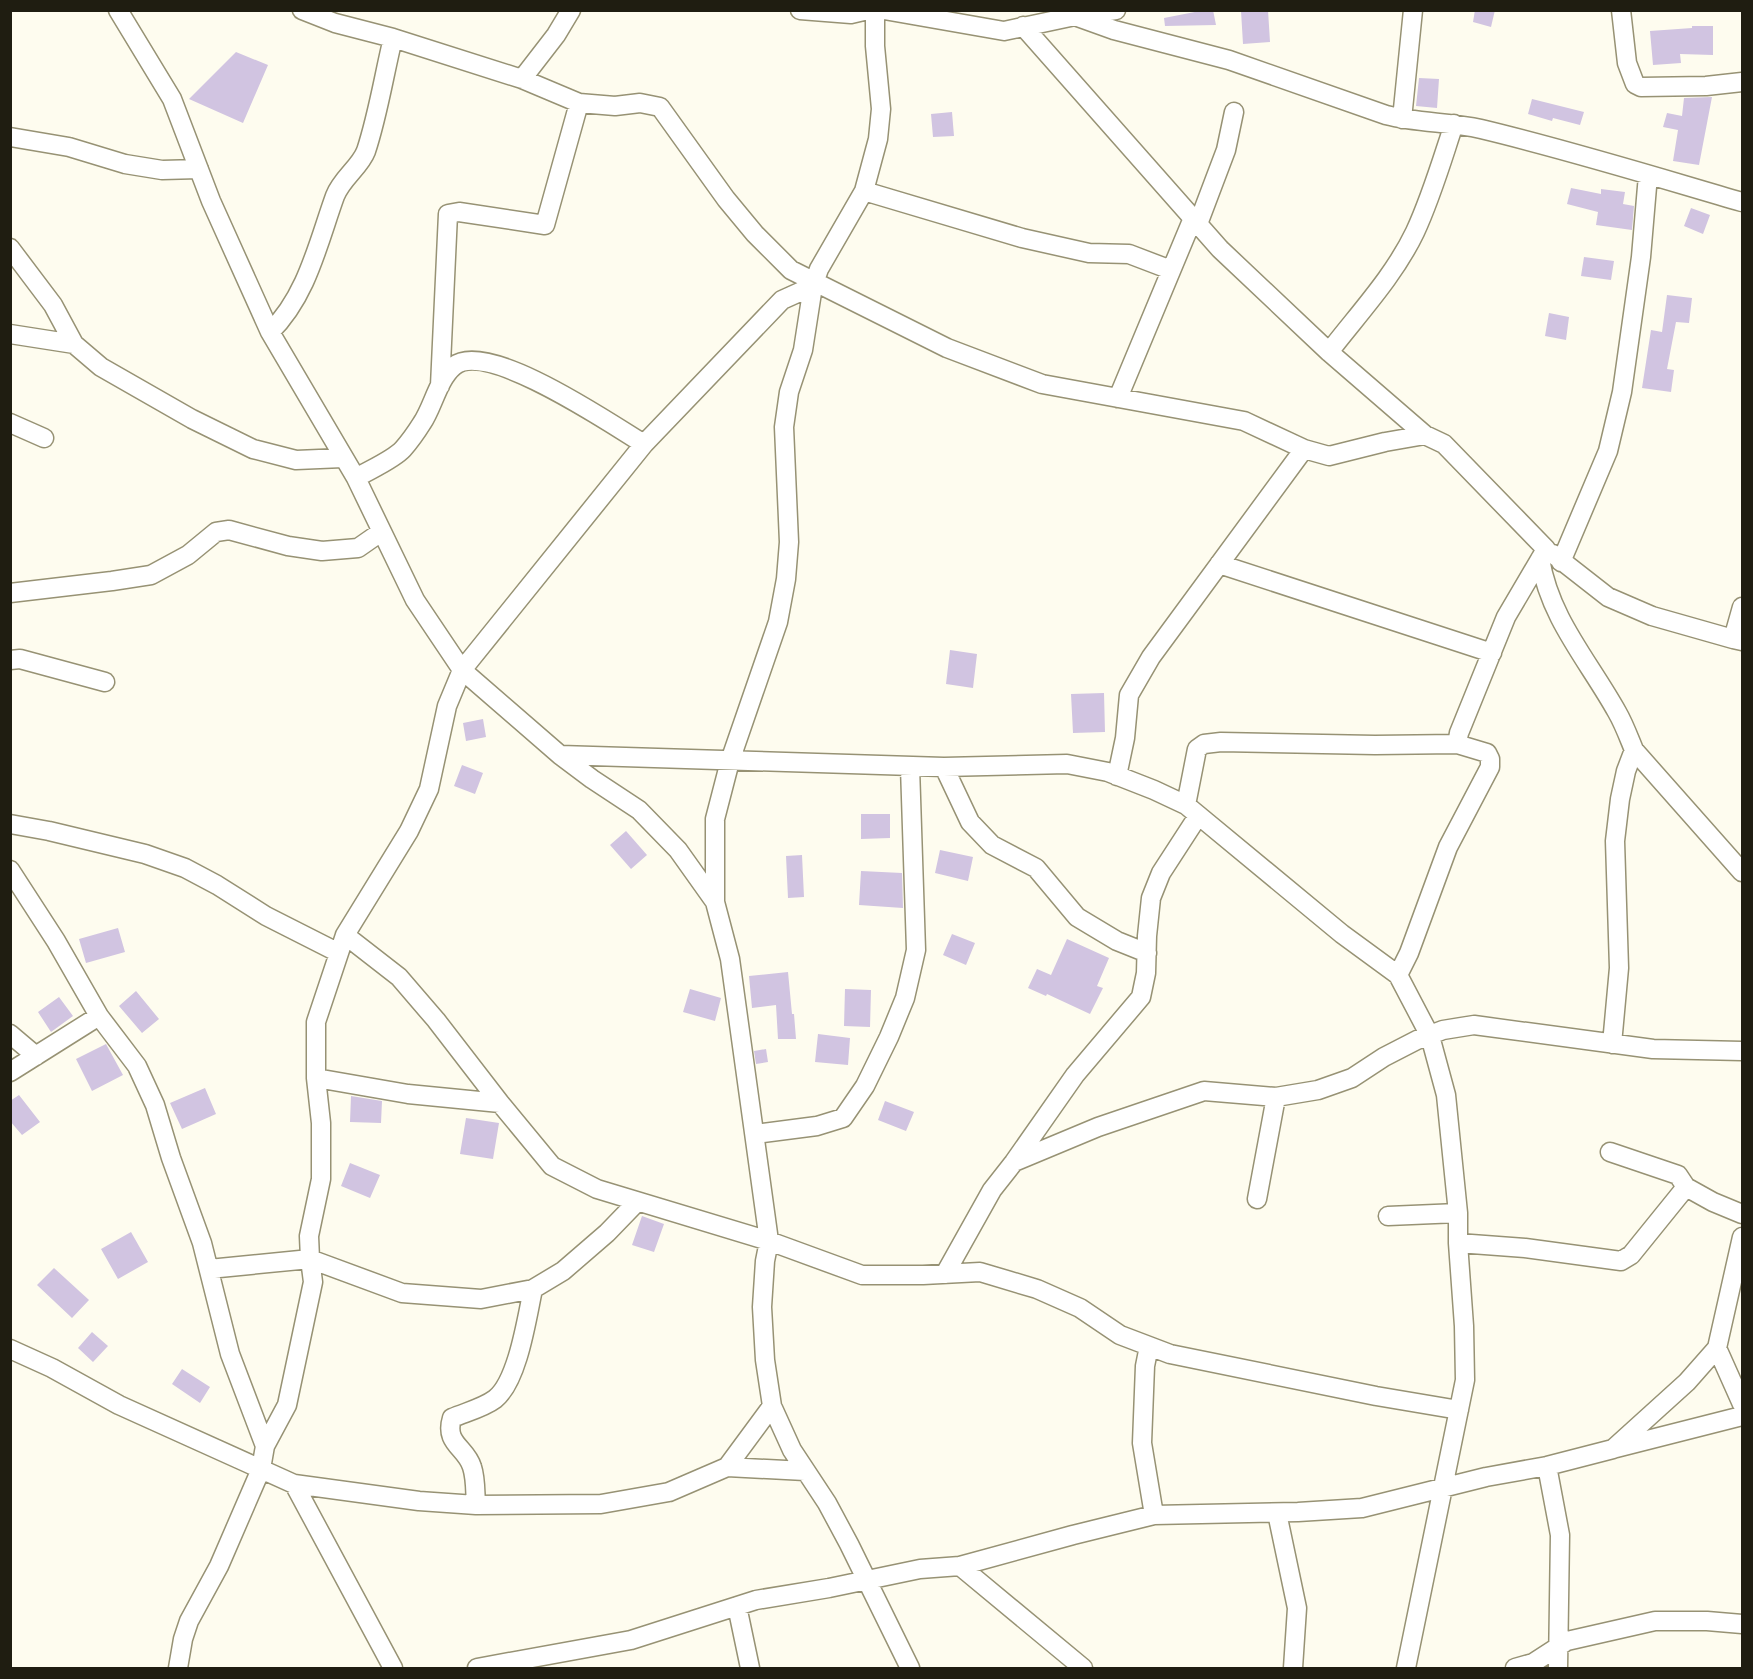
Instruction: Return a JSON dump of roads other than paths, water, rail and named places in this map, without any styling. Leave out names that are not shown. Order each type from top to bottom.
[{"type":"street","points":[[118,10],[172,99],[199,169],[270,332],[356,478],[415,600],[462,670],[560,755],[639,810],[678,850],[715,902]]},
{"type":"street","points":[[302,10],[338,17],[393,38],[522,79],[579,103],[615,106],[640,103],[660,107],[726,199],[755,234],[791,270],[814,284],[947,348],[1042,384],[1244,421],[1304,449],[1329,456],[1425,435]]},
{"type":"street","points":[[522,79],[556,35],[571,10]]},
{"type":"street","points":[[800,10],[851,14],[868,10]]},
{"type":"street","points":[[875,10],[875,46],[881,109],[878,139],[864,191],[819,269],[814,284],[803,350],[789,392],[784,427],[789,542],[786,579],[778,622],[730,761],[715,819],[715,902],[730,959],[770,1241],[765,1261],[762,1307],[765,1360],[772,1406],[792,1450],[849,1544],[910,1668]]},
{"type":"street","points":[[884,10],[1004,31],[1116,10]]},
{"type":"street","points":[[1402,119],[1413,10]]},
{"type":"street","points":[[1621,10],[1627,63],[1635,84],[1641,87],[1706,86],[1743,82]]},
{"type":"street","points":[[1076,16],[1113,30],[1229,60],[1402,119],[1454,124],[1535,142],[1743,202]]},
{"type":"street","points":[[1023,26],[1220,249],[1329,352],[1425,435],[1444,444],[1543,554],[1562,562],[1608,597],[1652,616],[1738,640],[1743,607]]},
{"type":"street","points":[[270,332],[291,307],[312,264],[336,195],[345,177],[366,152],[393,38]]},
{"type":"street","points":[[440,386],[448,214],[459,212],[545,225],[579,103]]},
{"type":"street","points":[[1118,398],[1171,270],[1196,221],[1226,150],[1234,112]]},
{"type":"street","points":[[1329,352],[1386,279],[1414,233],[1427,203],[1454,124]]},
{"type":"street","points":[[10,137],[69,147],[125,164],[162,170],[199,169]]},
{"type":"street","points":[[1562,562],[1608,451],[1622,392],[1641,256],[1648,175]]},
{"type":"street","points":[[864,191],[1022,238],[1089,254],[1129,254],[1171,270]]},
{"type":"street","points":[[10,248],[53,305],[74,344],[101,367],[253,449],[296,460],[344,458]]},
{"type":"street","points":[[178,1668],[189,1621],[219,1566],[261,1469],[265,1446],[286,1405],[313,1282],[309,1236],[321,1179],[316,1022],[345,935],[409,831],[429,789],[447,706],[462,670],[644,444],[782,300],[814,284]]},
{"type":"street","points":[[10,334],[74,344]]},
{"type":"street","points":[[356,478],[402,450],[423,422],[440,386],[454,366],[474,360],[495,365],[551,388],[644,444]]},
{"type":"street","points":[[10,423],[44,438]]},
{"type":"street","points":[[1117,776],[1125,738],[1129,695],[1151,657],[1304,449]]},
{"type":"street","points":[[10,593],[151,575],[188,555],[216,532],[229,530],[288,546],[322,551],[358,548],[381,532]]},
{"type":"street","points":[[1457,744],[1461,726],[1506,617],[1543,554]]},
{"type":"street","points":[[1543,554],[1544,581],[1563,627],[1618,713],[1634,750],[1743,872]]},
{"type":"street","points":[[1219,564],[1492,653]]},
{"type":"street","points":[[10,660],[20,659],[105,682]]},
{"type":"street","points":[[945,1274],[992,1191],[1075,1075],[1141,997],[1146,973],[1151,898],[1192,811],[1197,749],[1204,744],[1221,742],[1457,744],[1487,753],[1490,767],[1448,847],[1409,953],[1398,975]]},
{"type":"street","points":[[1612,1044],[1619,968],[1615,841],[1620,799],[1626,771],[1634,750]]},
{"type":"street","points":[[560,755],[909,767],[1067,764],[1117,776],[1154,790],[1192,811],[1342,934],[1398,975],[1430,1036],[1446,1095],[1458,1214],[1465,1369],[1465,1380],[1444,1487],[1406,1668]]},
{"type":"street","points":[[755,1134],[817,1126],[843,1118],[865,1086],[889,1037],[905,998],[916,950],[909,767]]},
{"type":"street","points":[[944,767],[970,822],[992,845],[1036,868],[1077,917],[1117,941],[1146,953]]},
{"type":"street","points":[[10,824],[145,854],[185,868],[266,916],[339,953]]},
{"type":"street","points":[[10,870],[56,941],[99,1016],[137,1066],[155,1105],[171,1158],[202,1243],[230,1354],[265,1446]]},
{"type":"street","points":[[345,935],[399,977],[552,1166],[597,1189],[770,1241],[862,1275],[980,1272],[1037,1289],[1080,1308],[1120,1335],[1170,1354],[1459,1410]]},
{"type":"street","points":[[10,1072],[99,1016]]},
{"type":"street","points":[[1014,1162],[1098,1127],[1204,1091],[1276,1097],[1318,1089],[1352,1078],[1384,1057],[1443,1030],[1474,1025],[1653,1049],[1743,1051]]},
{"type":"street","points":[[10,1034],[36,1056]]},
{"type":"street","points":[[316,1078],[408,1094],[500,1103]]},
{"type":"street","points":[[1257,1199],[1276,1097]]},
{"type":"street","points":[[1610,1152],[1678,1174],[1686,1186],[1713,1202],[1743,1214]]},
{"type":"street","points":[[1458,1243],[1526,1248],[1621,1261],[1631,1255],[1686,1186]]},
{"type":"street","points":[[209,1269],[310,1259],[402,1293],[481,1299],[533,1289],[563,1271],[607,1233],[636,1202]]},
{"type":"street","points":[[1388,1216],[1458,1214]]},
{"type":"street","points":[[1613,1449],[1687,1382],[1717,1348],[1743,1238]]},
{"type":"street","points":[[476,1505],[472,1466],[451,1436],[449,1427],[452,1418],[496,1398],[509,1379],[521,1347],[533,1289]]},
{"type":"street","points":[[1149,1346],[1145,1366],[1142,1443],[1154,1515]]},
{"type":"street","points":[[1717,1348],[1743,1404]]},
{"type":"street","points":[[10,1349],[52,1368],[119,1405],[294,1484],[419,1502],[476,1505],[601,1504],[669,1492],[727,1467],[805,1471]]},
{"type":"street","points":[[727,1467],[772,1406]]},
{"type":"street","points":[[477,1668],[632,1640],[756,1600],[920,1569],[960,1566],[1154,1515],[1276,1513],[1362,1508],[1444,1487],[1547,1466],[1743,1416]]},
{"type":"street","points":[[1547,1466],[1560,1535],[1558,1668]]},
{"type":"street","points":[[294,1484],[393,1668]]},
{"type":"street","points":[[1276,1513],[1297,1608],[1293,1668]]},
{"type":"street","points":[[960,1566],[1083,1668]]},
{"type":"street","points":[[737,1606],[750,1668]]},
{"type":"street","points":[[1515,1668],[1533,1663],[1557,1646],[1576,1639],[1655,1621],[1743,1624]]}]
